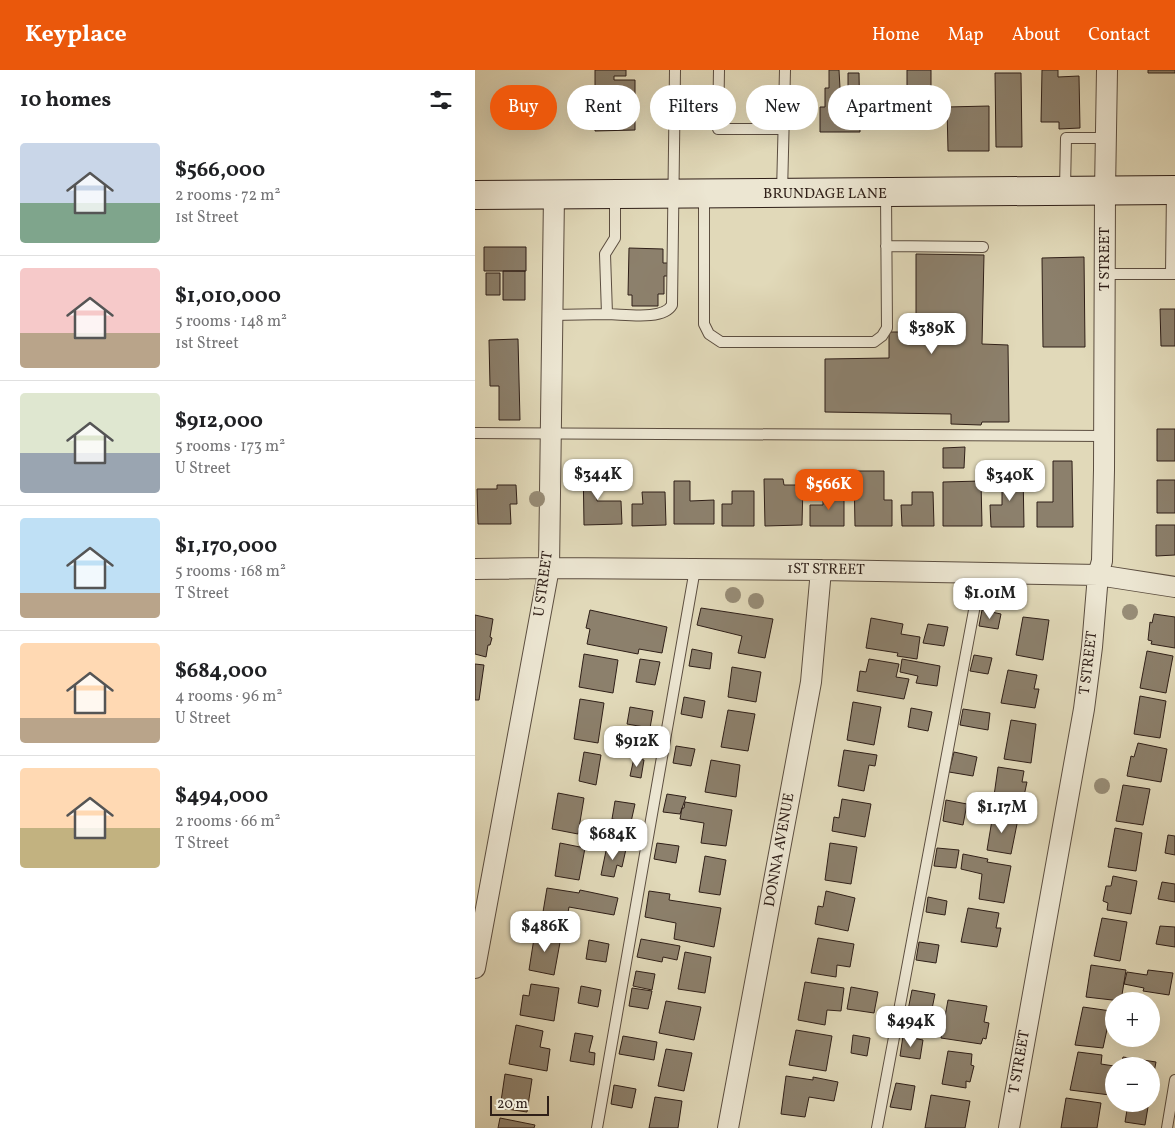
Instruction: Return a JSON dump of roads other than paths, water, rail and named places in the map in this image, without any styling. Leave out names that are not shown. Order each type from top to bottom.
[{"type":"main road","name":"BRUNDAGE LANE","points":[[475,195],[1173,190]]},
{"type":"street","name":"T STREET","points":[[1009,1128],[1084,709],[1092,647],[1098,574],[1103,548],[1107,70]]},
{"type":"street","name":"U STREET","points":[[475,968],[549,568],[554,195]]},
{"type":"street","name":"1ST STREET","points":[[475,569],[821,570],[1098,574],[1175,587]]},
{"type":"street","name":"DONNA AVENUE","points":[[728,1128],[811,682],[821,570]]},
{"type":"lane","points":[[552,315],[658,315],[670,310],[673,288],[675,70]]},
{"type":"lane","points":[[719,70],[718,129],[746,129]]},
{"type":"lane","points":[[784,85],[785,70]]},
{"type":"lane","points":[[782,194],[783,130]]},
{"type":"lane","points":[[1065,192],[1066,138],[1106,138]]},
{"type":"lane","points":[[1105,274],[1173,274],[1173,190]]},
{"type":"lane","points":[[704,194],[704,324],[709,334],[721,342],[874,342],[882,336],[887,328],[886,193]]},
{"type":"lane","points":[[607,314],[605,254],[615,238],[615,195]]},
{"type":"lane","points":[[668,263],[668,251],[673,244]]},
{"type":"lane","points":[[886,246],[983,246]]},
{"type":"lane","points":[[668,276],[668,285],[673,288]]},
{"type":"lane","points":[[475,433],[1104,436]]},
{"type":"lane","points":[[597,1128],[695,569]]},
{"type":"lane","points":[[877,1128],[981,573]]},
{"type":"lane","points":[[1167,1128],[1175,1080]]}]
